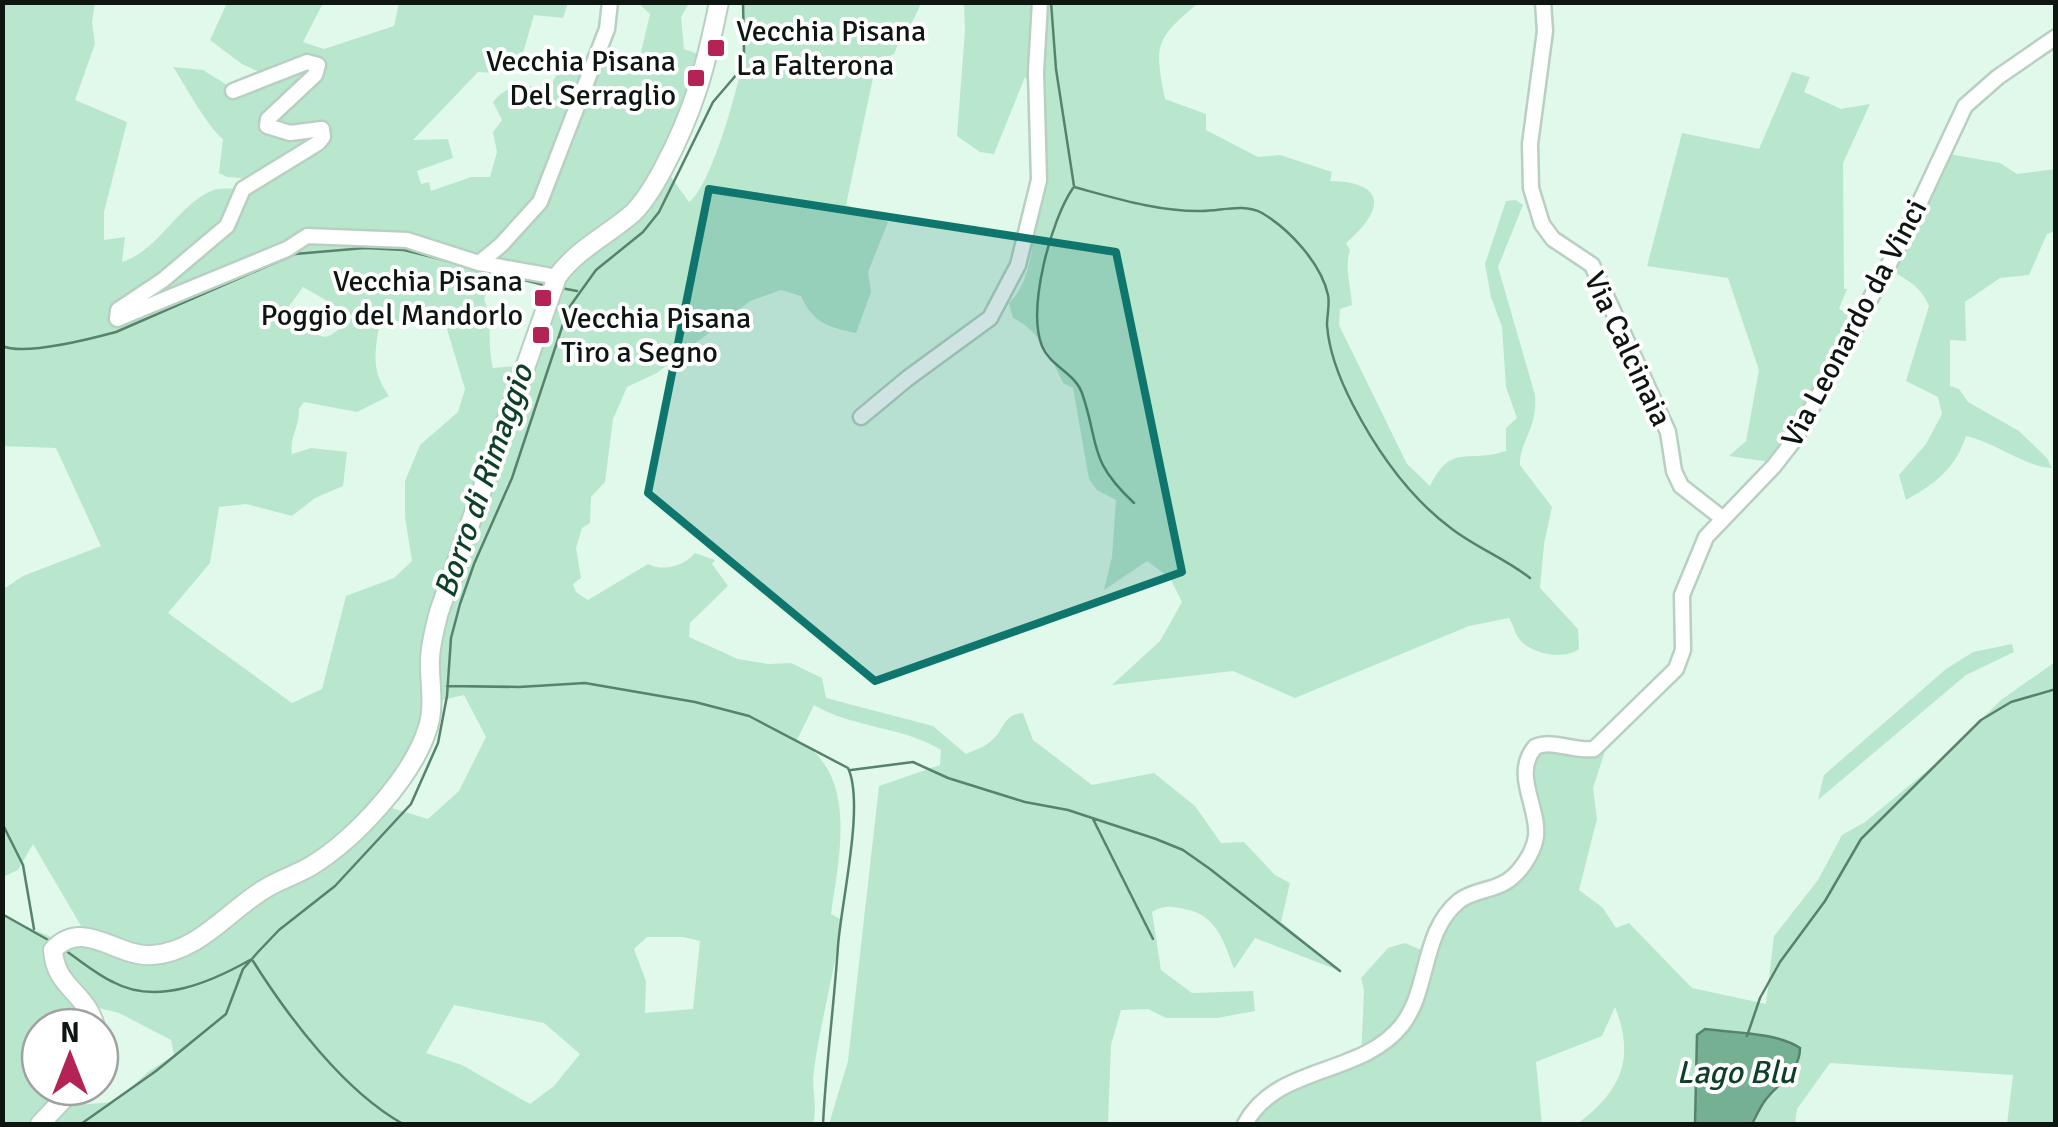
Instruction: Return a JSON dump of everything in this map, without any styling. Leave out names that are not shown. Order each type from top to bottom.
[{"type":"main road","points":[[86,1007],[54,968],[53,950],[60,943],[71,937],[87,936],[133,954],[149,956],[188,945],[262,890],[332,852],[380,805],[408,765],[429,726],[430,660],[438,612],[558,277],[579,253],[634,212],[655,183],[700,90],[719,2]]},
{"type":"street","points":[[479,263],[540,202],[607,29],[610,2]]},
{"type":"street","points":[[861,417],[990,318],[1018,266],[1039,180],[1036,72],[1040,2]]},
{"type":"street","name":"Via Calcinaia","points":[[1543,2],[1545,31],[1530,144],[1531,188],[1542,224],[1552,238],[1592,265],[1668,432],[1680,486],[1722,518]]},
{"type":"street","name":"Via Leonardo da Vinci","points":[[1245,1124],[1252,1110],[1274,1090],[1361,1058],[1398,1030],[1409,1016],[1428,954],[1441,925],[1458,902],[1474,892],[1504,884],[1517,874],[1530,854],[1536,836],[1527,794],[1530,752],[1544,744],[1578,751],[1594,749],[1676,669],[1683,650],[1681,610],[1686,581],[1706,536],[1796,439],[1904,236],[1965,106],[1998,76],[2056,37]]},
{"type":"street","points":[[233,91],[306,62],[318,64],[315,75],[268,120],[267,126],[290,133],[322,129],[323,138],[243,189],[227,226],[164,280],[118,310],[117,319],[287,249],[307,236],[406,240],[479,263],[558,277]]},
{"type":"highlighted area","points":[[709,189],[1116,252],[1182,572],[875,681],[648,493]]},
{"type":"shaded area","points":[[921,2],[894,54],[885,58],[873,78],[846,205],[888,222],[868,272],[871,292],[856,333],[822,322],[801,296],[781,290],[750,301],[657,373],[627,387],[613,419],[605,482],[591,497],[590,523],[582,528],[576,548],[581,578],[573,584],[576,592],[588,600],[648,564],[673,566],[695,553],[715,560],[712,564],[728,586],[690,623],[689,637],[738,659],[791,663],[822,678],[826,698],[933,726],[966,754],[989,743],[1007,720],[1023,713],[1033,740],[1092,785],[1154,773],[1195,806],[1221,843],[1244,842],[1275,875],[1290,883],[1281,922],[1340,971],[1255,938],[1234,969],[1222,939],[1204,917],[1179,908],[1160,908],[1152,912],[1161,970],[1192,993],[1253,991],[1255,1011],[1217,1018],[1166,1018],[1148,1009],[1121,1010],[1111,1045],[1108,1124],[829,1124],[848,1061],[879,786],[940,765],[941,750],[814,705],[797,740],[817,754],[830,773],[837,794],[840,843],[831,914],[842,920],[814,1070],[813,1124],[3,1124],[2,916],[51,937],[53,949],[87,936],[33,844],[18,870],[3,877],[2,590],[23,576],[101,546],[56,448],[3,446],[3,3],[95,3],[95,44],[75,100],[127,122],[104,212],[104,240],[125,237],[122,262],[146,249],[199,198],[214,190],[243,189],[253,179],[219,173],[223,139],[173,67],[203,70],[232,88],[268,76],[242,64],[210,40],[227,3],[323,3],[303,42],[324,49],[394,26],[399,3],[568,3],[563,18],[534,15],[523,53],[495,73],[478,72],[413,140],[448,139],[453,158],[417,171],[421,184],[429,182],[431,191],[471,177],[490,177],[497,152],[493,132],[502,120],[493,102],[506,91],[525,86],[548,90],[567,57],[588,74],[611,60],[636,73],[650,14],[638,3],[689,3],[681,17],[684,49],[707,57],[664,167],[689,202],[698,193],[716,155],[744,50],[743,3]],"holes":[[[499,265],[557,277],[526,365],[493,368],[484,299]],[[303,287],[353,316],[326,337],[288,327],[284,313]],[[424,313],[444,319],[465,389],[458,412],[420,445],[405,481],[405,517],[412,561],[394,578],[346,596],[322,689],[292,703],[168,613],[210,563],[219,507],[246,504],[292,516],[315,498],[343,486],[347,452],[311,448],[292,454],[299,409],[304,402],[357,412],[389,396],[377,371],[379,327]],[[464,695],[486,737],[459,791],[428,819],[382,805],[429,725],[430,703]],[[647,937],[700,941],[693,1009],[645,1013],[646,981],[634,949]],[[454,1005],[544,1023],[580,1054],[554,1086],[530,1104],[462,1065],[426,1053]]]},
{"type":"shaded area","points":[[964,3],[1198,3],[1173,26],[1161,44],[1159,66],[1165,99],[1206,114],[1206,130],[1258,157],[1280,155],[1332,172],[1330,181],[1349,183],[1371,193],[1373,210],[1368,220],[1346,243],[1350,250],[1352,305],[1340,309],[1339,325],[1407,464],[1430,486],[1453,459],[1506,451],[1506,428],[1517,418],[1506,387],[1502,327],[1485,264],[1506,201],[1516,200],[1523,205],[1498,267],[1535,395],[1534,417],[1520,465],[1552,507],[1540,588],[1578,629],[1579,649],[1557,655],[1533,649],[1520,640],[1509,618],[1469,626],[1295,698],[1233,671],[1112,685],[1160,641],[1182,602],[1170,578],[1147,561],[1104,590],[1112,557],[1116,500],[1097,490],[1089,479],[1073,388],[1063,383],[1037,337],[1013,318],[1009,303],[1022,285],[1029,265],[1032,250],[1025,246],[1042,165],[1033,91],[1025,77],[994,154],[980,152],[957,136]]},
{"type":"shaded area","points":[[1792,72],[1810,77],[1804,92],[1841,109],[1870,104],[1843,163],[1847,289],[1839,309],[1860,319],[1777,463],[1729,456],[1746,441],[1759,370],[1728,278],[1647,266],[1682,133],[1759,149]]},
{"type":"shaded area","points":[[1943,153],[2000,163],[2017,174],[2055,169],[2055,231],[2047,234],[2029,275],[2000,278],[1965,302],[1966,341],[1950,340],[1950,386],[1959,389],[1968,402],[2019,431],[2052,468],[1966,436],[1943,474],[1906,500],[1899,475],[1926,444],[1942,414],[1938,397],[1906,381],[1929,306],[1917,288],[1887,269]]},
{"type":"shaded area","points":[[2012,644],[2014,652],[1966,675],[1818,800],[1824,775],[1946,669],[1973,652]]},
{"type":"shaded area","points":[[2055,662],[2055,1124],[2007,1124],[2013,1075],[1830,1063],[1797,1109],[1795,1124],[1752,1124],[1765,1099],[1776,1092],[1696,1116],[1695,1124],[1577,1124],[1604,1100],[1620,1073],[1624,1043],[1615,1007],[1602,1036],[1536,1062],[1542,1124],[1245,1124],[1274,1090],[1361,1059],[1361,978],[1388,948],[1405,943],[1428,953],[1458,902],[1504,884],[1536,836],[1527,794],[1535,747],[1578,751],[1611,733],[1593,788],[1597,819],[1579,890],[1603,908],[1616,928],[1629,923],[1692,988],[1766,1004],[1774,936],[1818,880],[1842,835],[1865,822],[1939,761],[2001,700]]},
{"type":"water","name":"Lago Blu","points":[[1705,1029],[1767,1036],[1800,1048],[1792,1071],[1764,1102],[1752,1124],[1695,1124],[1697,1035]]},
{"type":"waterway","name":"Borro di Rimaggio","points":[[81,1124],[156,1071],[226,1014],[243,969],[279,930],[335,886],[411,804],[438,743],[447,696],[451,638],[460,604],[512,478],[568,309],[596,270],[643,232],[659,212],[713,102],[737,74],[744,53],[743,2]]},
{"type":"waterway","points":[[1051,2],[1056,69],[1074,186]]},
{"type":"waterway","points":[[1074,187],[1170,209],[1248,208],[1283,228],[1319,271],[1329,298],[1328,335],[1336,366],[1353,405],[1384,456],[1437,517],[1530,578]]},
{"type":"waterway","points":[[1073,188],[1057,221],[1044,265],[1038,330],[1046,353],[1079,386],[1102,463],[1134,503]]},
{"type":"waterway","points":[[2,346],[42,348],[116,332],[295,254],[365,248],[404,250],[548,286]]},
{"type":"waterway","points":[[561,288],[577,291]]},
{"type":"waterway","points":[[447,686],[585,683],[695,702],[749,716],[848,768],[853,784],[853,829],[838,946],[823,1124]]},
{"type":"waterway","points":[[1747,1036],[1760,998],[1780,962],[1825,901],[1861,839],[1981,720],[2011,702],[2056,689]]},
{"type":"waterway","points":[[851,770],[913,762],[948,778],[1025,802],[1068,810],[1183,850],[1340,971]]},
{"type":"waterway","points":[[1093,819],[1153,939]]},
{"type":"waterway","points":[[2,823],[23,865],[34,929]]},
{"type":"waterway","points":[[2,914],[50,941]]},
{"type":"waterway","points":[[66,951],[113,982],[147,992],[201,983],[250,960]]},
{"type":"waterway","points":[[253,961],[319,1052],[360,1093],[403,1124]]},
{"type":"place","name":"Vecchia Pisana La Falterona","points":[[716,48]]},
{"type":"place","name":"Vecchia Pisana Del Serraglio","points":[[696,78]]},
{"type":"place","name":"Vecchia Pisana Poggio del Mandorlo","points":[[543,298]]},
{"type":"place","name":"Vecchia Pisana Tiro a Segno","points":[[541,335]]}]
